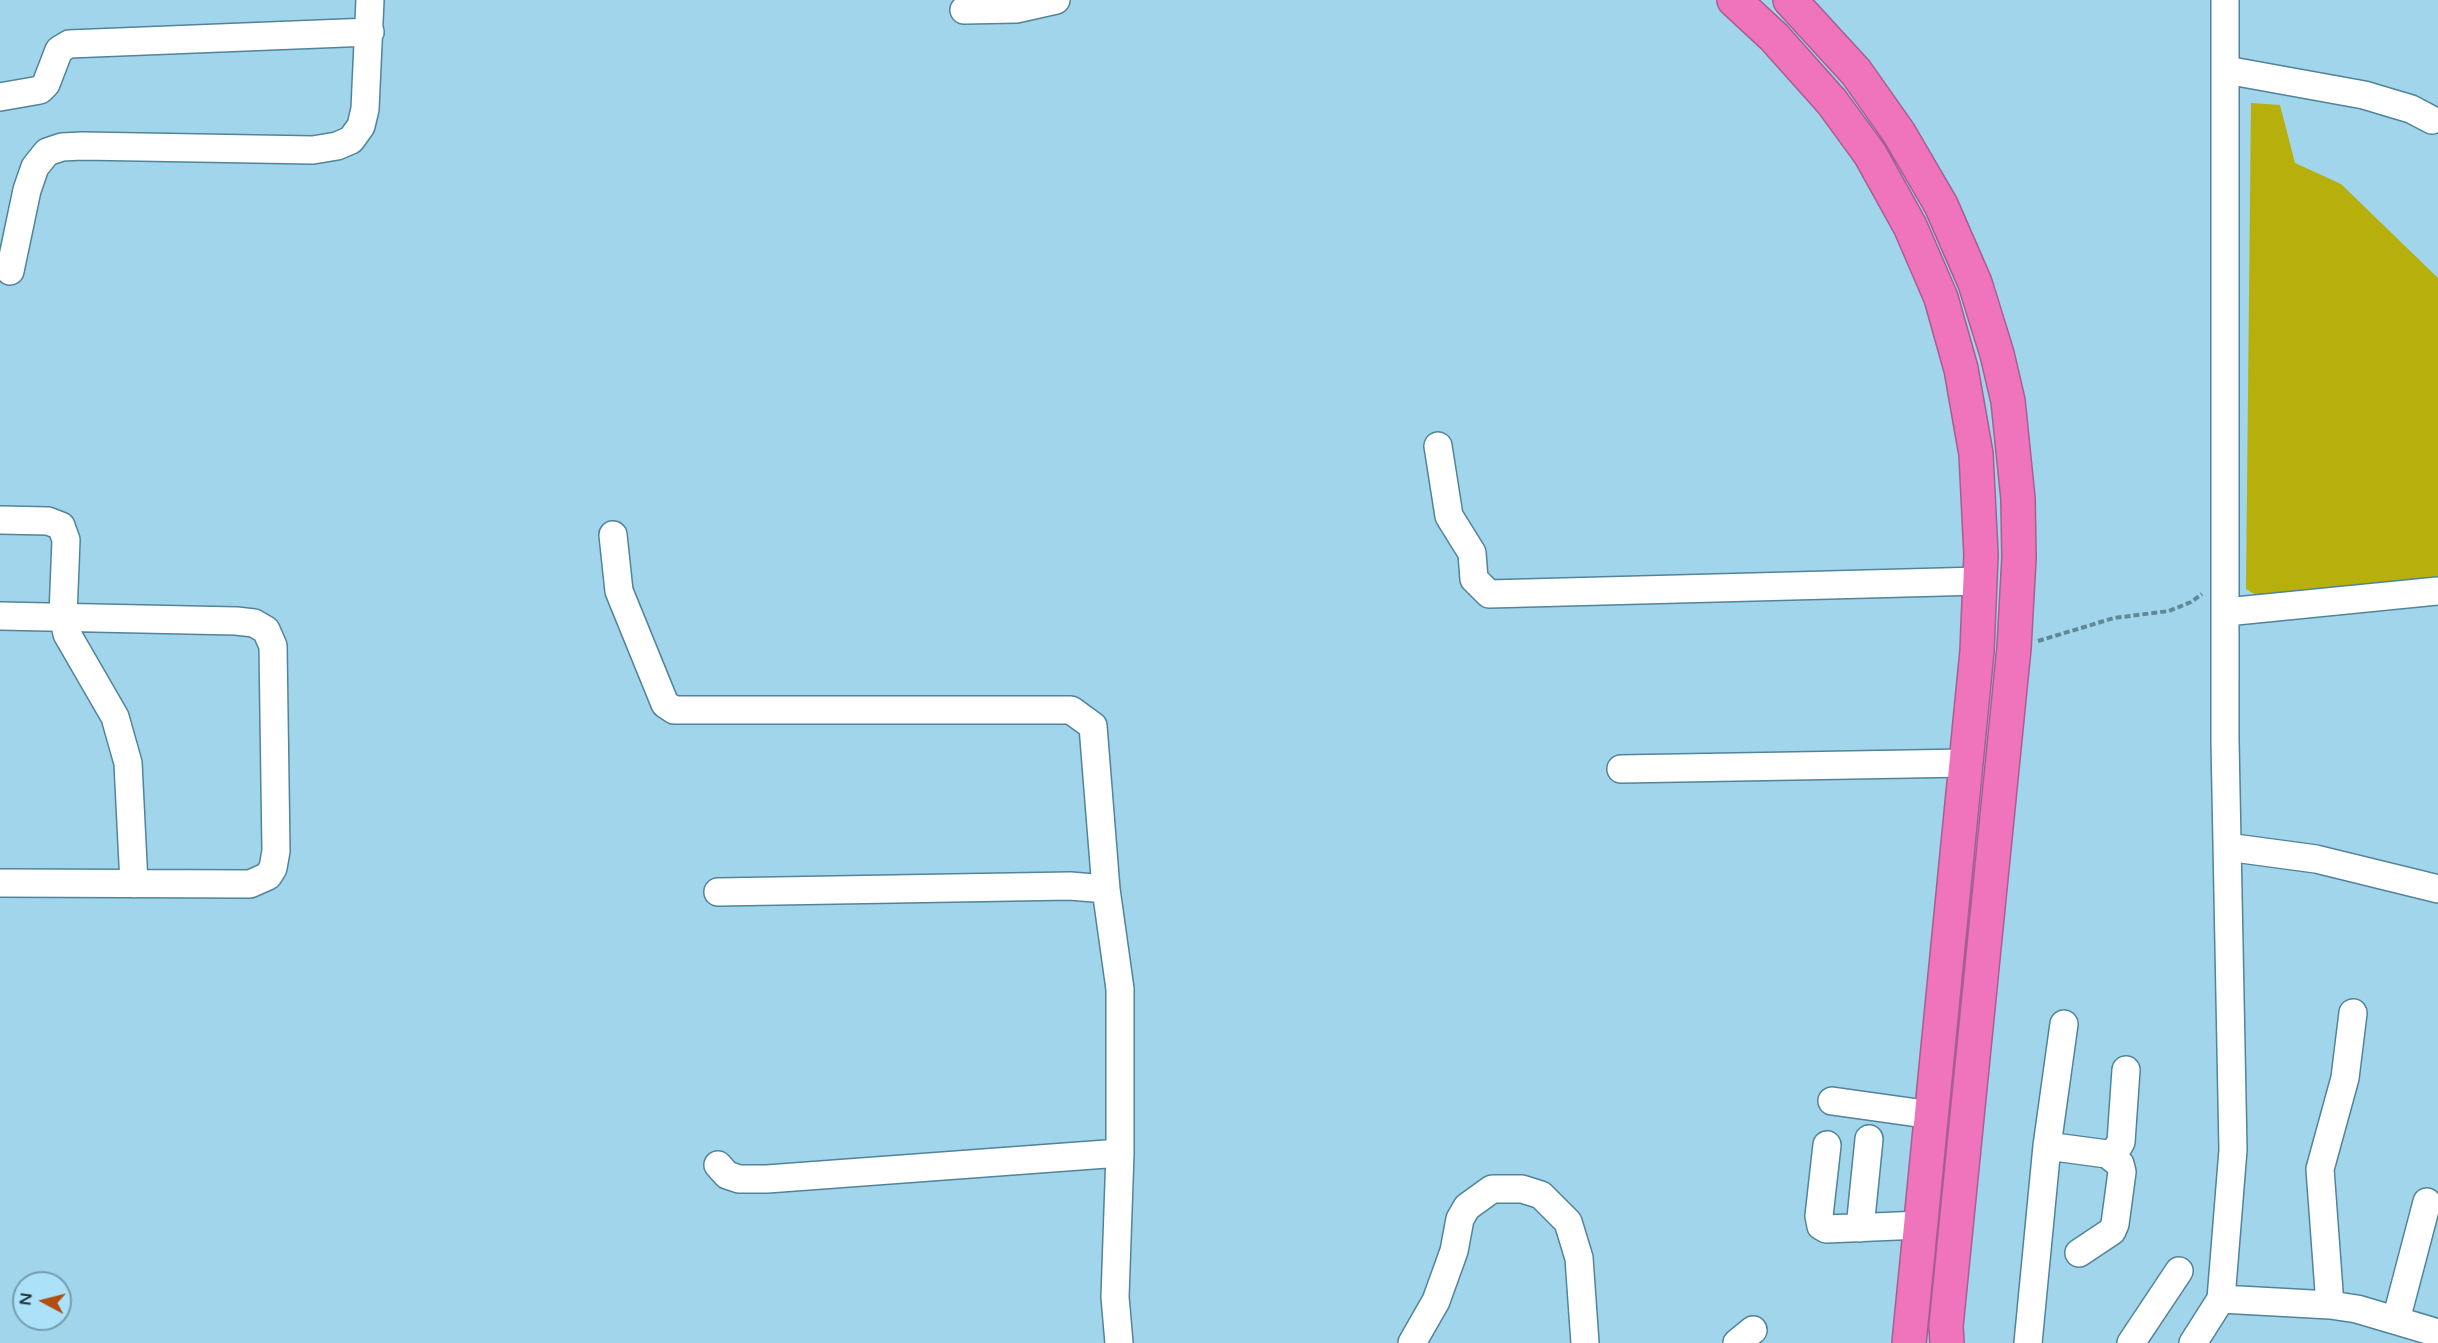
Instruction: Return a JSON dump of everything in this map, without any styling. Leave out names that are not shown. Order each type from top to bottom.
[{"type":"highway","points":[[1734,0],[1806,71],[1870,154],[1910,226],[1941,298],[1961,369],[1976,454],[1981,501],[1977,651],[1909,1343]]},
{"type":"highway","points":[[1790,0],[1856,72],[1899,134],[1941,205],[1975,283],[2008,402],[2018,499],[2019,558],[2014,648],[1947,1343]]},
{"type":"street","points":[[10,271],[27,190],[35,167],[47,152],[62,147],[82,146],[313,150],[337,146],[351,140],[361,126],[365,109],[370,0]]},
{"type":"street","points":[[964,10],[1016,9],[1056,0]]},
{"type":"street","points":[[2193,1343],[2220,1299],[2232,1150],[2227,847],[2225,0]]},
{"type":"street","points":[[0,98],[40,90],[45,84],[59,50],[69,44],[370,32]]},
{"type":"street","points":[[2226,70],[2383,100],[2411,109],[2432,120]]},
{"type":"street","points":[[1438,446],[1449,516],[1463,535],[1472,553],[1474,579],[1489,594],[1980,581]]},
{"type":"street","points":[[0,520],[48,521],[61,526],[66,540],[63,615],[67,634],[115,717],[128,763],[134,884]]},
{"type":"street","points":[[613,535],[619,591],[665,704],[674,710],[1071,710],[1093,726],[1106,889],[1120,989],[1120,1154],[1115,1297],[1119,1343]]},
{"type":"street","points":[[2226,604],[2438,591]]},
{"type":"street","points":[[0,616],[63,615],[254,623],[266,630],[273,646],[276,851],[273,868],[267,876],[250,884],[0,883]]},
{"type":"street","points":[[1621,769],[1966,763]]},
{"type":"street","points":[[2227,847],[2316,859],[2438,889]]},
{"type":"street","points":[[718,892],[1070,886],[1106,889]]},
{"type":"street","points":[[2330,1305],[2320,1169],[2345,1078],[2353,1013]]},
{"type":"street","points":[[2028,1343],[2047,1146],[2064,1024]]},
{"type":"street","points":[[2107,1154],[2116,1150],[2121,1142],[2126,1070]]},
{"type":"street","points":[[1832,1101],[1932,1115]]},
{"type":"street","points":[[1860,1228],[1869,1139]]},
{"type":"street","points":[[1827,1145],[1819,1216],[1821,1226],[1826,1229],[1921,1225]]},
{"type":"street","points":[[2047,1146],[2107,1154],[2120,1164],[2115,1224],[2112,1231],[2079,1253]]},
{"type":"street","points":[[718,1165],[727,1175],[739,1179],[767,1179],[1120,1154]]},
{"type":"street","points":[[1412,1343],[1436,1301],[1454,1251],[1460,1219],[1467,1206],[1492,1189],[1522,1189],[1540,1195],[1555,1206],[1568,1222],[1579,1258],[1585,1343]]},
{"type":"street","points":[[2396,1320],[2427,1202]]},
{"type":"street","points":[[2131,1343],[2179,1271]]},
{"type":"street","points":[[2220,1299],[2330,1305],[2396,1320],[2438,1333]]},
{"type":"path","points":[[2014,648],[2114,618],[2169,611],[2190,603],[2208,589],[2217,590],[2226,604]]},
{"type":"shaded area","points":[[2251,103],[2280,105],[2295,163],[2341,184],[2438,278],[2438,578],[2266,601],[2246,589]]}]
